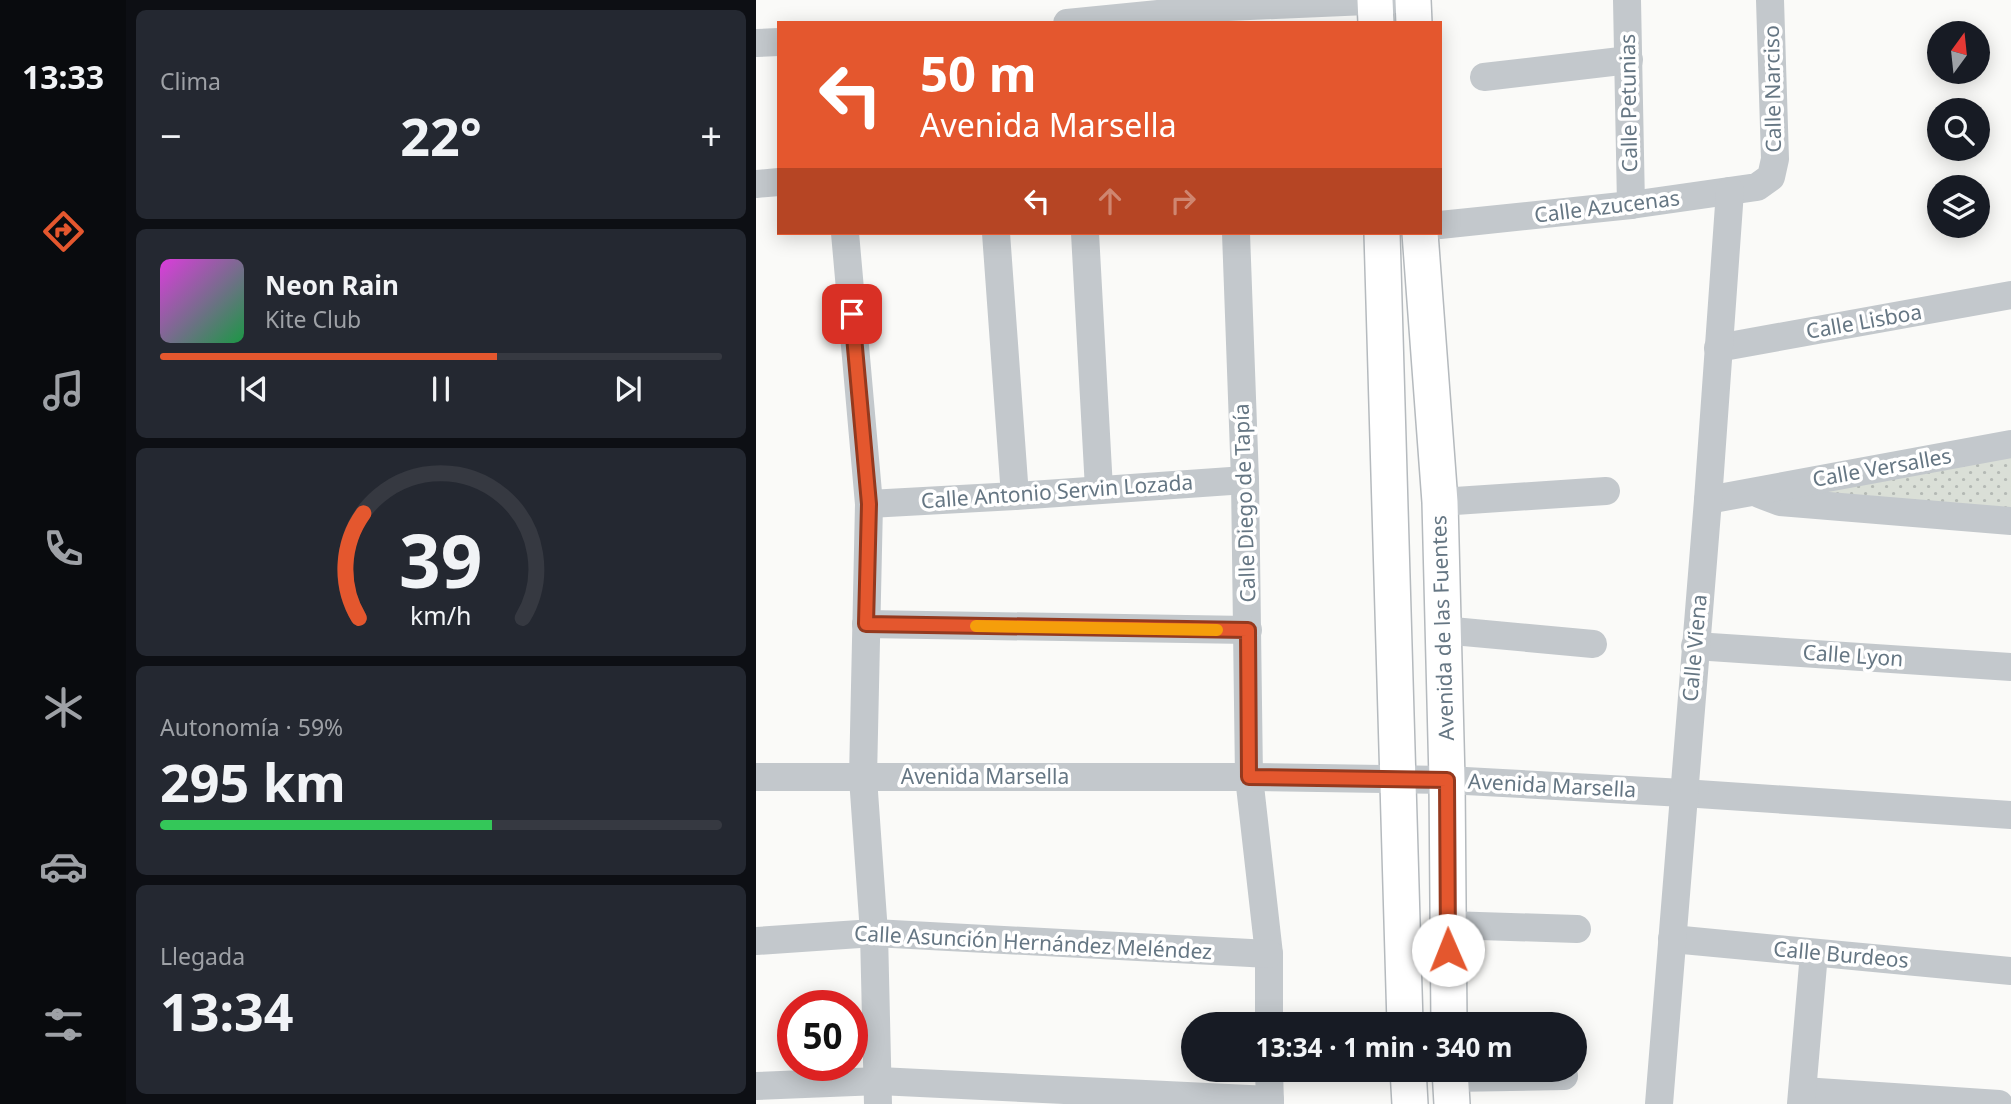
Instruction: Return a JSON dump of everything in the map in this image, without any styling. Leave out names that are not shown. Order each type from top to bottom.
[{"type":"main road","points":[[1376,0],[1376,21]]},
{"type":"main road","points":[[1413,0],[1414,21]]},
{"type":"main road","points":[[1382,235],[1405,1012]]},
{"type":"main road","name":"Avenida de las Fuentes","points":[[1420,235],[1440,502],[1450,1012]]},
{"type":"main road","points":[[1408,1082],[1409,1104]]},
{"type":"street","points":[[1075,0],[1076,21]]},
{"type":"street","points":[[1089,21],[1390,0]]},
{"type":"street","name":"Calle Petunias","points":[[1627,0],[1631,205]]},
{"type":"street","name":"Calle Narciso","points":[[1770,0],[1775,159],[1771,177]]},
{"type":"street","points":[[756,43],[777,42]]},
{"type":"street","points":[[1485,77],[1629,60]]},
{"type":"street","name":"Calle Azucenas","points":[[1442,225],[1631,205],[1730,191],[1757,187],[1771,177]]},
{"type":"street","points":[[756,184],[777,182]]},
{"type":"street","name":"Calle Viena","points":[[1659,1104],[1730,191]]},
{"type":"street","points":[[845,235],[869,504],[863,778],[874,933],[879,1093]]},
{"type":"street","points":[[996,235],[1015,496]]},
{"type":"street","points":[[1085,235],[1099,489]]},
{"type":"street","name":"Calle Diego de Tapía","points":[[1236,235],[1245,480],[1249,777],[1269,954],[1269,1012]]},
{"type":"street","name":"Calle Lisboa","points":[[1718,348],[2011,295]]},
{"type":"street","name":"Calle Versalles","points":[[1708,500],[2011,444]]},
{"type":"street","name":"Calle Antonio Servin Lozada","points":[[869,504],[1245,480]]},
{"type":"street","points":[[1440,502],[1606,491]]},
{"type":"street","name":"Calle Versalles","points":[[1753,491],[1780,502],[2011,521]]},
{"type":"street","points":[[866,624],[1248,630]]},
{"type":"street","points":[[1442,630],[1593,644]]},
{"type":"street","name":"Calle Lyon","points":[[1695,646],[2011,667]]},
{"type":"street","name":"Avenida Marsella","points":[[756,776],[1447,780],[2011,815]]},
{"type":"street","points":[[1448,925],[1577,929]]},
{"type":"street","name":"Calle Asunción Hernández Meléndez","points":[[756,941],[874,933],[1269,954]]},
{"type":"street","name":"Calle Burdeos","points":[[1672,940],[2011,971]]},
{"type":"street","points":[[1814,953],[1802,1097],[1999,1104]]},
{"type":"street","points":[[756,1086],[879,1093],[1270,1102],[1269,1082]]},
{"type":"street","points":[[1451,1084],[1479,1082]]},
{"type":"shaded area","points":[[2011,451],[2011,511],[1783,493]]},
{"type":"slow traffic","points":[[976,626],[1217,630]]},
{"type":"route","points":[[852,314],[869,504],[866,624],[1248,630],[1249,777],[1447,780],[1448,950]]}]
